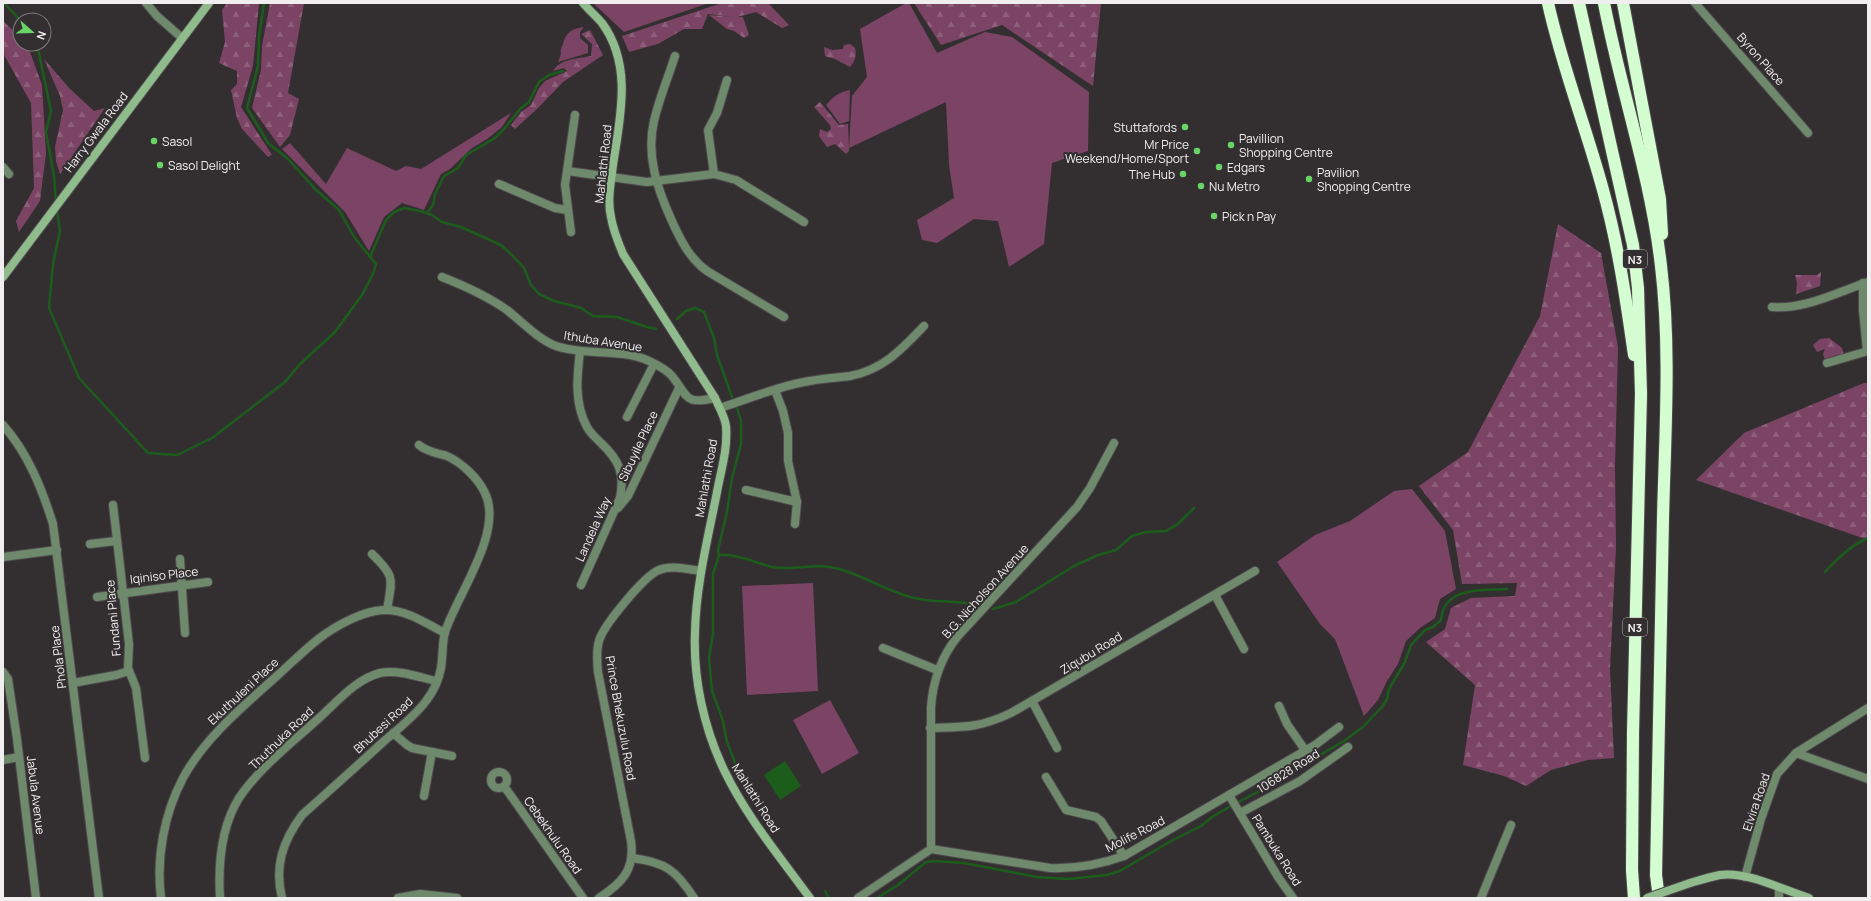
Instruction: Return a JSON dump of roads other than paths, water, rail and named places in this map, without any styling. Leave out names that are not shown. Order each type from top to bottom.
[{"type":"highway","points":[[1548,3],[1562,55],[1603,189],[1620,256],[1641,394]]},
{"type":"highway","name":"N3","points":[[1579,3],[1633,245],[1639,304],[1641,394],[1633,732],[1632,870],[1634,898]]},
{"type":"highway","name":"N3","points":[[1604,3],[1653,215],[1661,265],[1665,330],[1656,876],[1658,898]]},
{"type":"highway","points":[[1612,3],[1618,33],[1622,78]]},
{"type":"highway","points":[[1623,3],[1660,199],[1663,226],[1661,265]]},
{"type":"street","points":[[146,3],[182,38]]},
{"type":"street","name":"Harry Gwala Road","points":[[3,277],[103,141],[208,3]]},
{"type":"street","name":"Mahlathi Road","points":[[583,3],[602,23],[609,35],[619,63],[622,99],[609,196],[610,216],[623,254],[715,398],[726,424],[725,453],[696,602],[696,662],[700,695],[708,727],[724,770],[744,805],[810,898]]},
{"type":"street","name":"Byron Place","points":[[1695,3],[1808,133]]},
{"type":"street","points":[[676,56],[652,129],[652,158],[660,193],[676,228],[692,257],[707,271],[784,317]]},
{"type":"street","points":[[714,174],[708,130],[717,113],[728,80]]},
{"type":"street","points":[[570,232],[564,185],[575,115]]},
{"type":"street","points":[[3,167],[9,174]]},
{"type":"street","points":[[567,170],[657,182],[714,174],[736,180],[804,222]]},
{"type":"street","points":[[499,184],[555,208],[567,210]]},
{"type":"street","name":"Ithuba Avenue","points":[[442,277],[467,287],[494,302],[550,344],[580,351],[631,356],[654,364],[667,371],[688,398],[696,401],[715,398]]},
{"type":"street","points":[[1772,307],[1784,308],[1810,302],[1866,282],[1863,310],[1867,351],[1827,363]]},
{"type":"street","points":[[720,408],[804,382],[870,371],[887,362],[924,326]]},
{"type":"street","name":"Landela Way","points":[[580,351],[577,382],[580,410],[588,428],[614,455],[620,469],[621,491],[614,512],[580,585]]},
{"type":"street","points":[[627,416],[654,364]]},
{"type":"street","name":"Sibuyile Place","points":[[614,512],[628,496],[679,388]]},
{"type":"street","points":[[775,390],[787,424],[788,461],[797,502],[795,524]]},
{"type":"street","name":"Phola Place","points":[[3,425],[17,443],[38,482],[53,524],[99,898]]},
{"type":"street","name":"B.G. Nicholson Avenue","points":[[931,849],[930,728],[932,692],[937,670],[944,655],[958,636],[1077,507],[1090,488],[1114,443]]},
{"type":"street","name":"Bhubesi Road","points":[[282,898],[278,878],[280,857],[294,826],[302,815],[393,733],[427,700],[441,667],[445,633],[457,604],[470,580],[485,540],[489,523],[489,507],[486,494],[480,485],[461,465],[453,459],[419,445]]},
{"type":"street","points":[[746,490],[797,502]]},
{"type":"street","name":"Fundani Place","points":[[73,683],[129,671],[129,644],[113,505]]},
{"type":"street","points":[[90,544],[116,541]]},
{"type":"street","points":[[3,557],[57,550]]},
{"type":"street","points":[[372,554],[390,574],[391,581],[387,610]]},
{"type":"street","points":[[180,559],[185,633]]},
{"type":"street","name":"Prince Bhekuzulu Road","points":[[632,858],[598,672],[597,661],[599,642],[602,633],[611,620],[640,586],[655,572],[673,568],[702,571]]},
{"type":"street","name":"Ziqubu Road","points":[[930,728],[973,727],[985,724],[1011,713],[1255,571]]},
{"type":"street","name":"Iqiniso Place","points":[[97,597],[208,582]]},
{"type":"street","points":[[1215,595],[1244,649]]},
{"type":"street","name":"Ekuthuleni Place","points":[[161,898],[159,882],[160,856],[164,829],[172,802],[183,777],[218,729],[314,642],[336,627],[356,617],[372,612],[387,610],[414,618],[445,633]]},
{"type":"street","points":[[883,648],[937,670]]},
{"type":"street","points":[[129,671],[136,688],[145,758]]},
{"type":"street","name":"Jabula Avenue","points":[[3,672],[8,679],[36,898]]},
{"type":"street","name":"Thuthuka Road","points":[[220,898],[220,861],[228,822],[240,797],[267,766],[347,693],[368,678],[381,673],[394,672],[436,681]]},
{"type":"street","points":[[1032,701],[1057,748]]},
{"type":"street","points":[[1279,706],[1287,724],[1305,750]]},
{"type":"street","name":"Elvira Road","points":[[1745,877],[1771,788],[1777,774],[1796,753],[1868,708]]},
{"type":"street","name":"Molife Road","points":[[931,849],[1050,868],[1091,866],[1124,856],[1230,797],[1323,740],[1339,727]]},
{"type":"street","points":[[393,733],[407,745],[420,750],[452,756]]},
{"type":"street","name":"106828 Road","points":[[1239,812],[1300,781],[1348,747]]},
{"type":"street","points":[[424,796],[432,752]]},
{"type":"street","points":[[1796,753],[1868,779]]},
{"type":"street","points":[[3,760],[19,757]]},
{"type":"street","points":[[1046,777],[1066,810],[1096,817],[1101,821],[1124,856]]},
{"type":"street","name":"Cebekhulu Road","points":[[504,786],[583,898]]},
{"type":"street","name":"Pambuka Road","points":[[1230,797],[1281,882],[1293,898]]},
{"type":"street","points":[[1480,898],[1511,825]]},
{"type":"street","points":[[858,898],[931,849]]},
{"type":"street","points":[[600,898],[619,883],[627,871],[632,858],[655,862],[674,871],[684,882],[694,898]]},
{"type":"street","points":[[1647,898],[1690,883],[1720,875],[1745,877],[1809,898]]},
{"type":"street","points":[[1779,888],[1779,898]]},
{"type":"street","points":[[398,898],[420,894],[435,897],[457,898]]},
{"type":"waterway","points":[[4,3],[12,12]]},
{"type":"waterway","points":[[57,210],[60,231],[53,264],[49,308],[79,378],[148,453],[177,455],[212,438],[285,382],[300,364],[335,332],[362,295],[373,274],[376,264],[354,237],[339,210],[316,190],[288,159],[268,143],[247,108],[258,66],[259,37],[264,3]]},
{"type":"waterway","points":[[39,52],[51,111],[46,132],[54,176],[56,203]]},
{"type":"waterway","points":[[427,213],[433,205],[435,194],[444,176],[458,168],[466,155],[495,138],[521,108],[529,102],[539,82],[549,75],[563,71]]},
{"type":"waterway","points":[[370,257],[386,220],[394,212],[404,208],[420,211],[432,215],[442,222],[461,227],[501,245],[524,268],[531,285],[539,294],[554,301],[581,308],[593,316],[617,317],[656,329]]},
{"type":"waterway","points":[[677,319],[686,311],[695,308],[704,312],[714,338],[717,355],[732,397]]},
{"type":"waterway","points":[[737,408],[741,421],[741,444],[732,478],[727,512],[718,550],[719,555],[713,574],[713,633],[709,658],[712,691],[723,721],[727,742],[746,790],[754,794],[759,800]]},
{"type":"waterway","points":[[993,609],[1016,602],[1074,566],[1098,555],[1116,550],[1132,536],[1146,532],[1166,531],[1178,524],[1194,508]]},
{"type":"waterway","points":[[1825,572],[1845,553],[1868,538]]},
{"type":"waterway","points":[[719,555],[731,555],[780,568],[814,566],[831,567],[849,572],[895,592],[915,598],[973,604]]},
{"type":"waterway","points":[[877,898],[898,885],[926,862],[934,861],[964,863],[1037,877],[1068,879],[1107,875],[1120,871],[1171,841],[1201,826],[1212,817],[1229,807],[1288,776],[1303,765],[1344,741],[1364,726],[1382,707],[1387,699],[1389,689],[1405,662],[1411,645],[1425,630],[1433,627],[1441,620],[1444,609],[1449,601],[1465,592],[1507,589]]},
{"type":"waterway","points":[[825,891],[829,898]]},
{"type":"place","name":"Stuttafords","points":[[1185,127]]},
{"type":"place","name":"Sasol","points":[[154,141]]},
{"type":"place","name":"Pavillion Shopping Centre","points":[[1231,145]]},
{"type":"place","name":"Mr Price Weekend/Home/Sport","points":[[1197,151]]},
{"type":"place","name":"Sasol Delight","points":[[160,165]]},
{"type":"place","name":"Edgars","points":[[1219,167]]},
{"type":"place","name":"The Hub","points":[[1183,174]]},
{"type":"place","name":"Pavilion Shopping Centre","points":[[1309,179]]},
{"type":"place","name":"Nu Metro","points":[[1201,186]]},
{"type":"place","name":"Pick n Pay","points":[[1214,216]]}]
